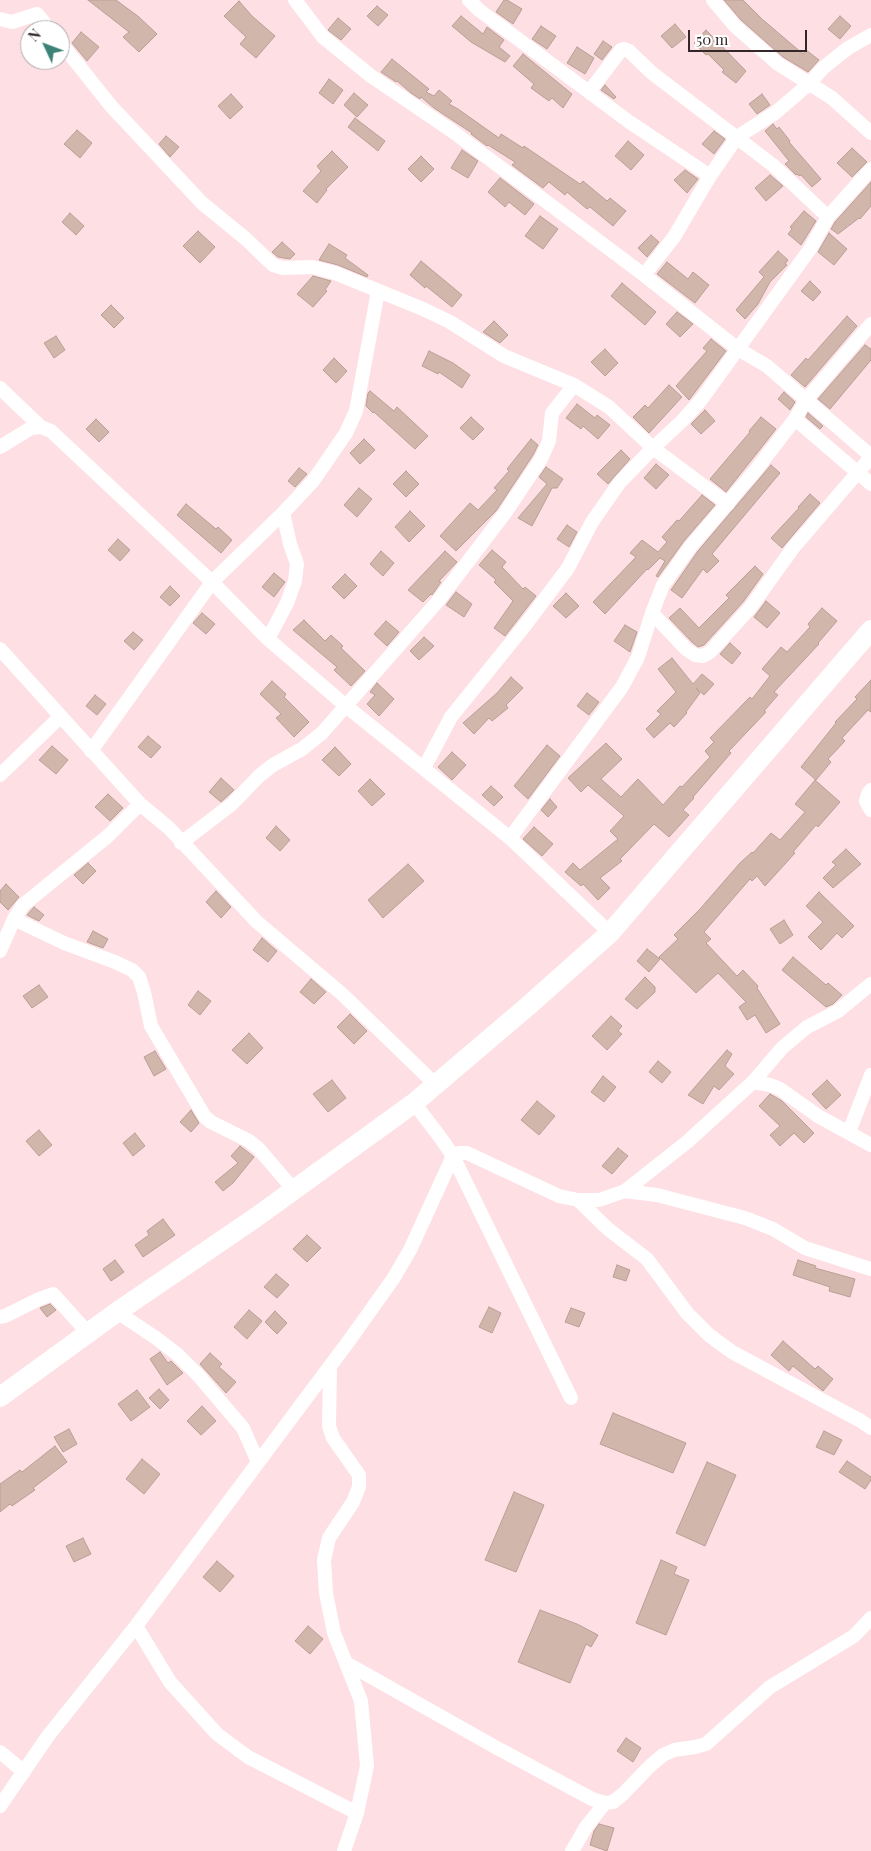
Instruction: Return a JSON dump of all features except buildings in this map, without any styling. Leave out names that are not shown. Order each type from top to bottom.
[{"type":"main road","points":[[0,1396],[117,1312],[294,1190],[414,1103],[528,1006],[610,933],[871,630]]},
{"type":"street","points":[[295,0],[323,37],[371,76],[452,131],[644,275],[738,349],[767,366],[871,456],[793,548],[750,608],[710,652],[704,656],[694,655],[652,613]]},
{"type":"street","points":[[469,0],[479,10],[589,92],[710,176]]},
{"type":"street","points":[[713,0],[735,26],[777,63],[832,98],[871,133]]},
{"type":"street","points":[[0,19],[12,22],[37,14],[42,20]]},
{"type":"street","points":[[644,275],[674,237],[710,176],[737,137],[775,113],[810,83],[823,68],[848,48],[871,35]]},
{"type":"street","points":[[589,92],[621,50],[629,51],[652,73],[774,166],[828,217]]},
{"type":"street","points":[[70,54],[112,106],[202,203],[246,239],[273,265],[283,268],[312,267],[335,273],[423,309],[450,322],[504,356],[574,384],[609,407],[653,448],[728,504]]},
{"type":"street","points":[[424,768],[451,717],[526,624],[568,568],[592,522],[620,482],[689,413],[810,249],[828,217],[871,169]]},
{"type":"street","points":[[91,751],[212,582],[313,481],[346,433],[356,411],[378,291]]},
{"type":"street","points":[[510,838],[622,687],[638,657],[663,585],[691,546],[728,504],[795,418],[806,400],[871,324]]},
{"type":"street","points":[[181,844],[232,804],[259,776],[273,765],[302,749],[322,733],[438,601],[505,513],[541,459],[549,440],[552,414],[574,384]]},
{"type":"street","points":[[0,388],[41,427],[51,431],[212,582],[268,639],[346,706],[510,838],[610,933]]},
{"type":"street","points":[[795,418],[871,484]]},
{"type":"street","points":[[0,447],[22,432],[31,428],[41,427]]},
{"type":"street","points":[[268,639],[287,603],[295,582],[297,564],[283,513]]},
{"type":"street","points":[[0,649],[140,804],[168,828],[181,844],[257,922],[342,994],[436,1085]]},
{"type":"street","points":[[0,775],[60,716]]},
{"type":"street","points":[[871,790],[866,801],[871,810]]},
{"type":"street","points":[[0,950],[14,919],[23,905],[108,836],[140,804]]},
{"type":"street","points":[[14,919],[64,943],[132,970],[144,992],[151,1026],[205,1117],[258,1148],[294,1190]]},
{"type":"street","points":[[0,1806],[48,1736],[136,1626],[330,1367],[393,1279],[410,1250],[453,1156],[467,1152],[559,1196],[578,1200],[599,1200],[626,1191],[687,1142],[753,1082],[782,1048],[807,1027],[838,1011],[871,984]]},
{"type":"street","points":[[849,1132],[871,1075]]},
{"type":"street","points":[[753,1082],[780,1089],[818,1116],[871,1145]]},
{"type":"street","points":[[414,1103],[453,1156],[571,1398]]},
{"type":"street","points":[[626,1191],[657,1195],[745,1218],[773,1229],[805,1248],[871,1269]]},
{"type":"street","points":[[578,1200],[608,1229],[647,1259],[687,1313],[709,1335],[732,1352],[853,1416],[871,1428]]},
{"type":"street","points":[[0,1317],[53,1294],[88,1333]]},
{"type":"street","points":[[117,1312],[177,1354],[198,1375],[243,1428],[258,1462]]},
{"type":"street","points":[[330,1367],[329,1426],[332,1438],[359,1475],[359,1487],[353,1502],[329,1538],[324,1560],[326,1593],[334,1633],[348,1664],[361,1701],[367,1766],[357,1813],[344,1851]]},
{"type":"street","points":[[348,1664],[497,1748],[592,1799],[605,1803],[612,1802],[623,1794],[650,1766],[663,1756],[674,1750],[695,1748],[706,1744],[770,1687],[854,1636],[871,1618]]},
{"type":"street","points":[[136,1626],[170,1682],[216,1734],[248,1757],[357,1813]]},
{"type":"street","points":[[0,1752],[24,1772]]},
{"type":"street","points":[[572,1851],[586,1827],[605,1803]]}]
